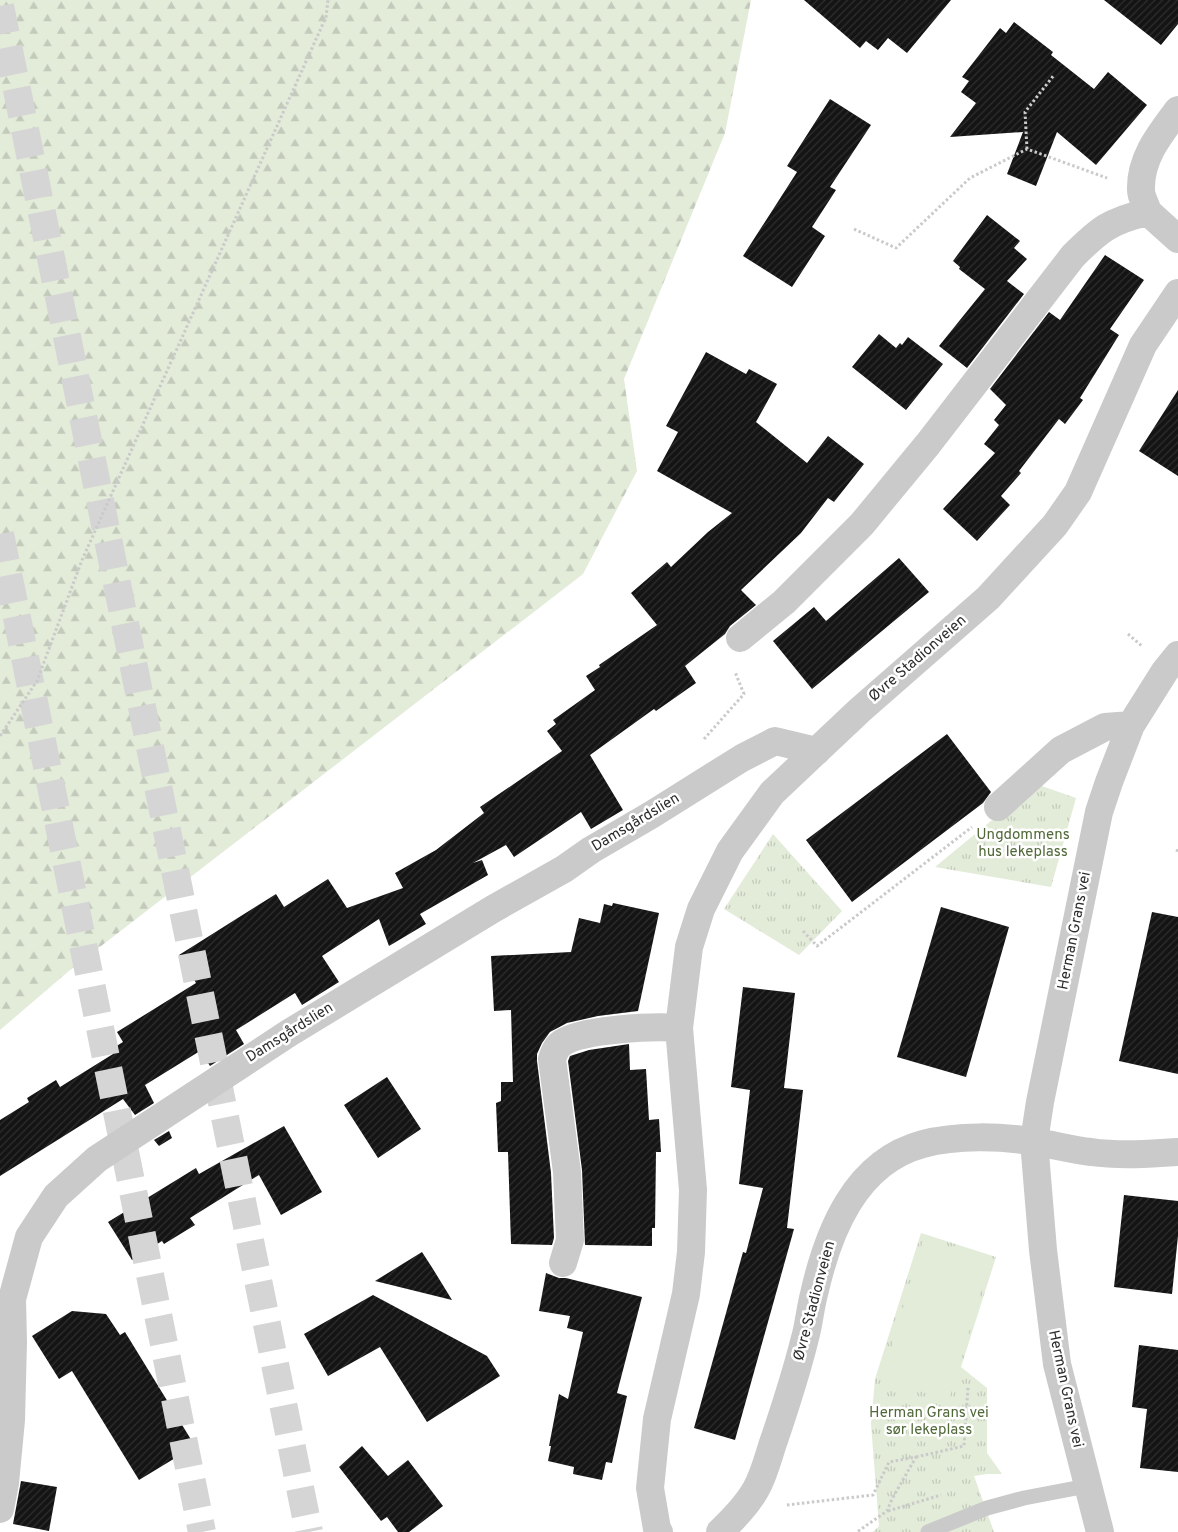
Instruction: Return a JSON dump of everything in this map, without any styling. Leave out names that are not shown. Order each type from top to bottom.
[{"type":"street","points":[[1178,110],[1158,137],[1144,162],[1144,201],[1178,239]]},
{"type":"street","points":[[740,638],[784,602],[862,524],[928,444],[1072,256],[1097,232],[1122,218],[1144,201]]},
{"type":"street","name":"Øvre Stadionveien","points":[[659,1532],[650,1488],[657,1419],[686,1294],[691,1252],[693,1190],[679,1028],[689,947],[705,900],[730,851],[767,801],[860,710],[988,598],[1055,525],[1078,492],[1144,345],[1178,293]]},
{"type":"street","name":"Herman Grans vei","points":[[1100,1532],[1057,1364],[1043,1250],[1034,1142],[1040,1102],[1099,812],[1108,782],[1131,724],[1165,671],[1178,655]]},
{"type":"street","points":[[998,807],[1061,750],[1105,727],[1131,724]]},
{"type":"street","name":"Damsgårdslien","points":[[0,1508],[5,1483],[12,1420],[12,1299],[29,1237],[56,1196],[97,1159],[289,1033],[493,909],[564,869],[591,850],[742,758],[775,741],[817,751]]},
{"type":"street","points":[[562,1263],[570,1240],[567,1172],[552,1059],[556,1050],[562,1043],[583,1034],[659,1027],[679,1028]]},
{"type":"street","name":"Øvre Stadionveien","points":[[720,1532],[738,1514],[756,1488],[790,1394],[824,1259],[841,1214],[855,1190],[883,1163],[897,1154],[924,1144],[962,1138],[1034,1142]]},
{"type":"street","points":[[1034,1142],[1093,1153],[1149,1154],[1178,1152]]},
{"type":"lane","points":[[928,1532],[987,1508],[1024,1498],[1087,1486]]},
{"type":"path","points":[[0,736],[37,681],[82,560],[326,17],[328,0]]},
{"type":"path","points":[[1026,148],[1025,112],[1054,75]]},
{"type":"path","points":[[1026,148],[1144,201]]},
{"type":"path","points":[[854,229],[896,248],[970,178],[1026,148]]},
{"type":"path","points":[[1128,634],[1149,652]]},
{"type":"path","points":[[702,742],[744,694],[734,669],[740,638]]},
{"type":"path","points":[[802,931],[817,946],[998,807]]},
{"type":"path","points":[[784,1506],[873,1495],[889,1462],[964,1446],[968,1387]]},
{"type":"path","points":[[857,1532],[887,1512],[892,1499],[916,1457]]},
{"type":"green space","points":[[0,0],[751,0],[725,133],[624,379],[637,471],[583,574],[70,970],[0,1030]]},
{"type":"green space","name":"Ungdommens hus lekeplass","points":[[1036,784],[1076,798],[1051,887],[935,867]]},
{"type":"green space","points":[[773,834],[842,911],[799,955],[724,909]]},
{"type":"green space","name":"Herman Grans vei sør lekeplass","points":[[921,1233],[996,1257],[961,1367],[987,1388],[987,1453],[1002,1474],[974,1476],[994,1532],[873,1532],[879,1526],[871,1424],[875,1379]]},
{"type":"green space","points":[[923,1240],[990,1260],[949,1400],[882,1380]]},
{"type":"building","points":[[804,0],[951,0],[907,53],[888,38],[878,50],[866,41],[860,48]]},
{"type":"building","points":[[1104,0],[1178,0],[1178,24],[1161,45]]},
{"type":"building","points":[[1014,22],[1053,52],[1051,55],[1094,89],[1108,72],[1147,105],[1096,165],[1057,132],[1036,186],[1007,174],[1023,132],[950,137],[976,103],[961,92],[969,81],[962,77],[1000,28],[1006,33]]},
{"type":"building","points":[[830,99],[871,125],[830,187],[836,190],[812,227],[825,236],[792,287],[743,256],[797,172],[787,166]]},
{"type":"building","points":[[987,215],[1020,241],[1014,248],[1027,259],[1007,281],[1024,294],[967,368],[939,346],[985,289],[959,269],[960,267],[953,261]]},
{"type":"building","points":[[1105,255],[1144,280],[1110,329],[1119,335],[1080,398],[1083,400],[1065,424],[1059,419],[1019,471],[1021,473],[1001,496],[1010,505],[977,541],[943,509],[995,453],[984,444],[999,425],[994,420],[1006,405],[990,389],[1049,312],[1060,320]]},
{"type":"building","points":[[879,334],[896,348],[900,343],[902,345],[908,337],[943,364],[906,410],[852,367]]},
{"type":"building","points":[[706,352],[746,374],[749,369],[777,384],[756,422],[807,463],[828,436],[864,464],[834,502],[828,498],[801,533],[741,590],[756,605],[730,626],[725,634],[685,666],[696,683],[656,711],[654,709],[590,755],[623,810],[591,829],[581,812],[514,857],[506,845],[473,863],[482,860],[488,875],[420,914],[426,924],[389,946],[379,919],[322,956],[339,982],[302,1005],[295,993],[236,1030],[244,1044],[210,1066],[200,1051],[145,1085],[154,1103],[135,1115],[123,1099],[0,1176],[0,1120],[29,1102],[27,1098],[56,1080],[60,1087],[113,1054],[110,1050],[123,1042],[117,1032],[196,983],[179,955],[276,894],[284,907],[328,879],[347,908],[403,888],[395,873],[436,850],[484,813],[480,807],[562,751],[547,731],[556,724],[553,720],[595,690],[586,676],[657,625],[631,593],[667,562],[671,567],[708,532],[732,513],[657,471],[678,432],[666,426]]},
{"type":"building","points":[[1178,390],[1178,476],[1139,451]]},
{"type":"building","points":[[899,558],[929,592],[812,689],[773,641],[814,607],[826,621]]},
{"type":"building","points":[[947,734],[991,792],[983,803],[852,902],[806,840]]},
{"type":"building","points":[[613,903],[659,913],[638,1011],[598,1016],[567,1023],[550,1032],[542,1043],[537,1054],[537,1061],[551,1173],[554,1238],[552,1245],[511,1244],[508,1152],[498,1152],[496,1103],[501,1101],[501,1082],[513,1082],[511,1010],[494,1011],[491,956],[571,952],[579,918],[600,923],[604,904],[612,906]]},
{"type":"building","points":[[941,907],[1009,927],[966,1077],[897,1057]]},
{"type":"building","points":[[1152,912],[1178,917],[1178,1074],[1119,1061]]},
{"type":"building","points":[[743,987],[795,993],[784,1088],[803,1090],[787,1228],[794,1229],[735,1440],[694,1428],[743,1252],[746,1253],[763,1188],[739,1184],[750,1090],[731,1087]]},
{"type":"building","points":[[629,1044],[630,1070],[646,1069],[649,1120],[659,1119],[661,1152],[656,1152],[655,1228],[652,1228],[652,1246],[585,1245],[582,1170],[568,1061],[570,1056],[589,1050]]},
{"type":"building","points":[[387,1077],[421,1129],[378,1158],[344,1105]]},
{"type":"building","points":[[284,1126],[322,1192],[281,1215],[259,1175],[190,1218],[195,1225],[164,1244],[162,1241],[132,1260],[108,1222],[196,1168],[199,1174]]},
{"type":"building","points":[[169,1131],[172,1138],[159,1146],[154,1140]]},
{"type":"building","points":[[1124,1195],[1178,1201],[1178,1236],[1172,1294],[1114,1287]]},
{"type":"building","points":[[422,1252],[433,1269],[452,1300],[375,1281]]},
{"type":"building","points":[[546,1273],[559,1278],[566,1278],[642,1297],[617,1393],[627,1396],[612,1463],[606,1462],[602,1480],[573,1474],[574,1467],[548,1461],[559,1394],[568,1399],[583,1332],[567,1328],[570,1316],[539,1311]]},
{"type":"building","points":[[373,1295],[487,1356],[500,1376],[427,1422],[380,1347],[328,1376],[304,1334]]},
{"type":"building","points":[[72,1311],[106,1314],[120,1335],[125,1332],[195,1446],[139,1480],[72,1371],[59,1379],[32,1336]]},
{"type":"building","points":[[1139,1345],[1178,1350],[1178,1472],[1140,1468],[1147,1409],[1132,1407]]},
{"type":"building","points":[[362,1446],[388,1476],[408,1460],[443,1506],[409,1532],[398,1532],[387,1517],[381,1521],[339,1467]]},
{"type":"building","points":[[21,1481],[57,1487],[49,1531],[13,1524]]},
{"type":"tunnel","points":[[0,6],[309,1532]]},
{"type":"tunnel","points":[[0,534],[202,1532]]}]
